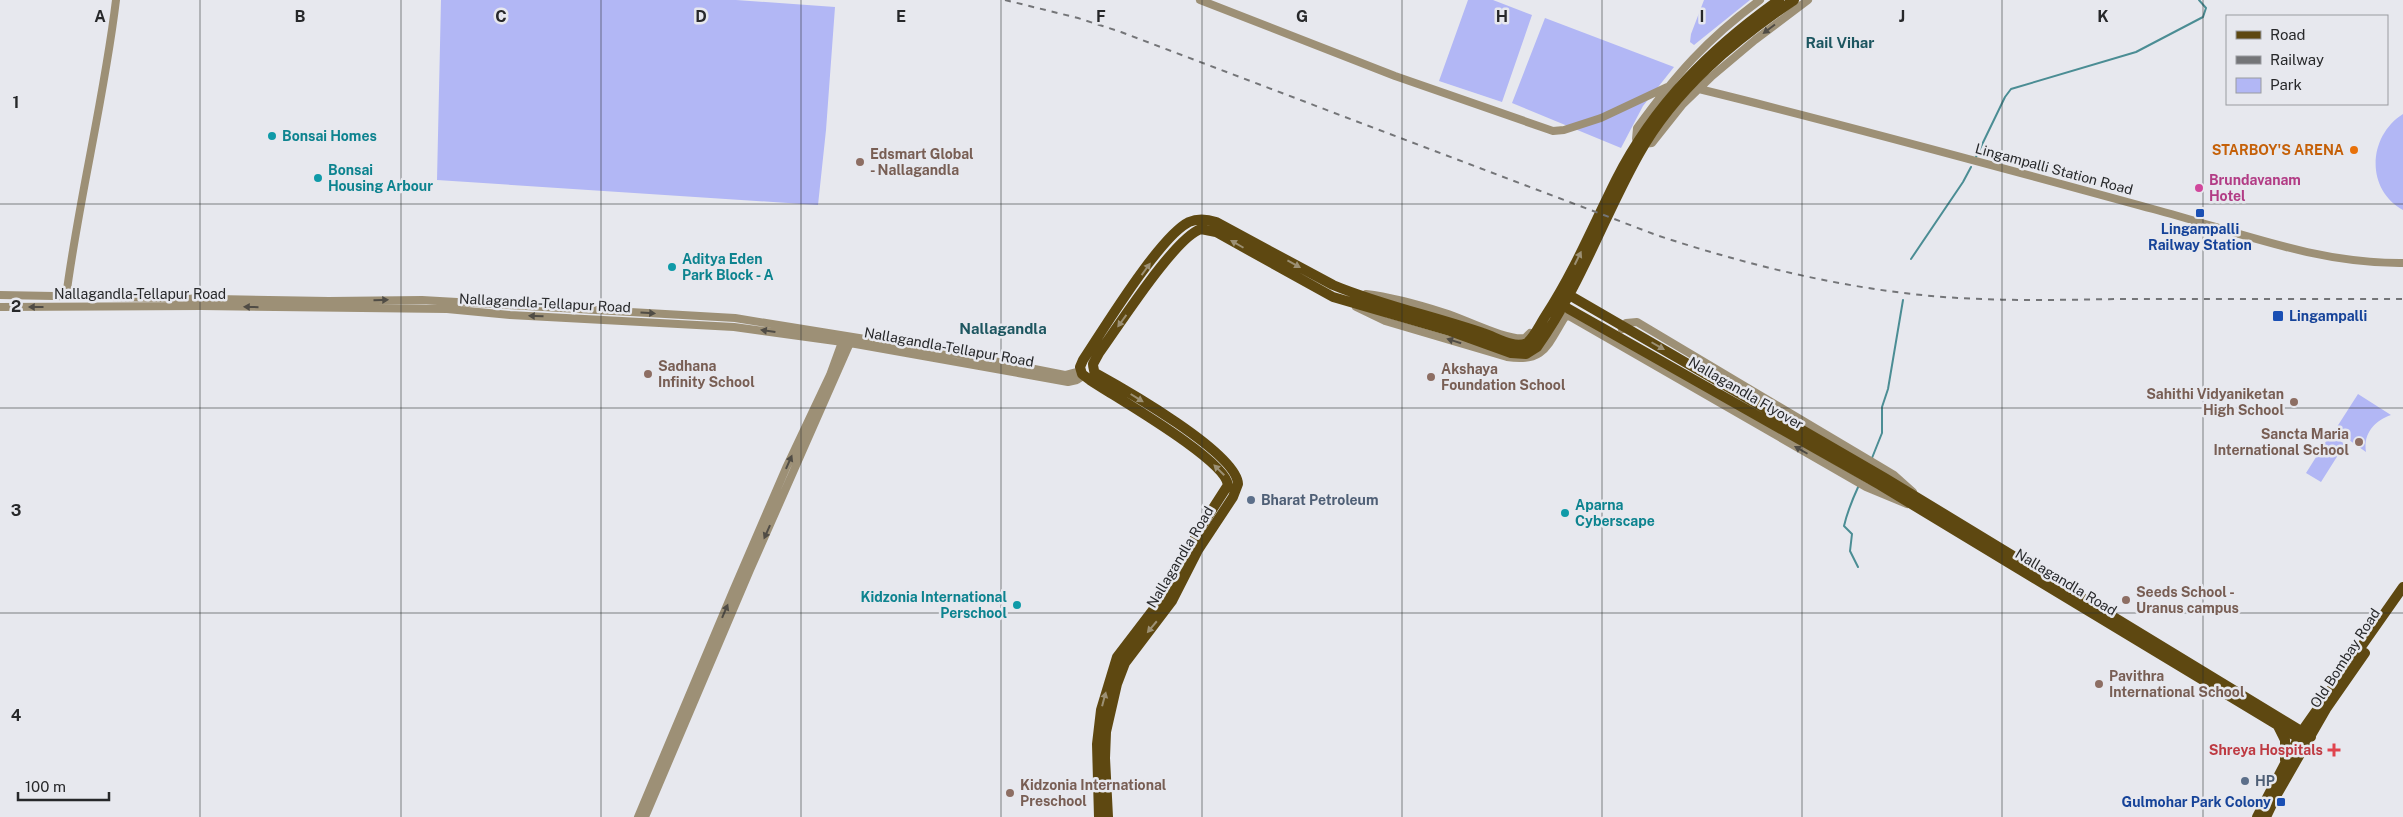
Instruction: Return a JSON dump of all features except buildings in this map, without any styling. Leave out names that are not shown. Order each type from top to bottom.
[{"type":"main road","points":[[1566,293],[1628,157],[1653,117],[1681,84],[1720,45],[1779,0]]},
{"type":"main road","points":[[1087,375],[1093,367],[1095,359],[1170,255],[1193,231],[1201,229],[1216,232],[1262,252],[1333,285],[1349,297],[1511,353],[1532,352],[1537,348],[1639,154],[1660,122],[1687,89],[1725,52],[1794,0]]},
{"type":"main road","points":[[1087,375],[1083,360],[1144,270],[1176,231],[1188,222],[1210,220],[1262,252]]},
{"type":"main road","name":"Nallagandla Flyover","points":[[1566,293],[1916,502]]},
{"type":"main road","name":"Nallagandla Flyover","points":[[1560,304],[1882,482]]},
{"type":"main road","name":"Nallagandla Road","points":[[1087,375],[1200,453],[1224,475],[1228,485],[1199,530],[1165,596],[1117,657],[1101,710],[1098,736],[1096,767],[1099,817]]},
{"type":"main road","name":"Nallagandla Road","points":[[1087,375],[1137,397],[1205,444],[1233,469],[1238,484],[1233,497],[1198,550],[1172,601],[1128,656],[1122,670],[1106,732],[1105,758],[1108,817]]},
{"type":"main road","name":"Nallagandla Road","points":[[1916,502],[2278,725],[2305,737]]},
{"type":"main road","name":"Nallagandla Road","points":[[1916,502],[2305,737]]},
{"type":"main road","points":[[2305,737],[2403,587]]},
{"type":"main road","name":"Old Bombay Road","points":[[2257,817],[2285,763],[2337,692],[2403,595]]},
{"type":"main road","points":[[2278,725],[2285,740],[2285,763]]},
{"type":"main road","name":"Old Bombay Road","points":[[2266,817],[2305,737]]},
{"type":"street","points":[[66,297],[74,240],[109,56],[116,0]]},
{"type":"street","points":[[1200,0],[1394,76],[1553,131],[1564,130],[1601,118],[1667,88]]},
{"type":"street","points":[[1760,0],[1701,49],[1683,68],[1637,128],[1636,139],[1643,144],[1652,142],[1666,123],[1699,89],[1755,40],[1808,0]]},
{"type":"street","points":[[1739,16],[1755,40]]},
{"type":"street","points":[[1683,68],[1699,89]]},
{"type":"street","name":"Lingampalli Station Road","points":[[1667,88],[1699,89],[2192,219],[2294,251],[2328,258],[2403,263]]},
{"type":"street","name":"Nallagandla-Tellapur Road","points":[[0,295],[329,301],[422,300],[735,318],[958,358],[1068,382],[1087,375]]},
{"type":"street","points":[[1349,297],[1383,296],[1444,312],[1517,339],[1525,338],[1544,312],[1564,317],[1569,316],[1866,487],[1897,501],[1916,502],[1909,487],[1879,466],[1637,322],[1626,323],[1614,341]]},
{"type":"street","points":[[1349,297],[1385,321],[1517,359],[1527,360],[1536,356],[1564,317]]},
{"type":"street","name":"Nallagandla-Tellapur Road","points":[[0,307],[201,306],[447,309],[510,315],[734,327],[958,358]]},
{"type":"street","points":[[1538,322],[1557,329]]},
{"type":"street","points":[[1626,348],[1637,328],[1637,322]]},
{"type":"street","points":[[638,817],[786,468],[846,342]]},
{"type":"street","points":[[645,817],[846,342]]},
{"type":"green space","points":[[441,0],[736,0],[835,7],[826,130],[818,205],[437,180]]},
{"type":"green space","points":[[1468,0],[1493,0],[1532,15],[1502,102],[1439,81]]},
{"type":"green space","points":[[1704,0],[1750,0],[1694,45],[1690,42],[1691,34]]},
{"type":"green space","points":[[1545,18],[1674,67],[1643,106],[1621,148],[1512,103]]},
{"type":"green space","points":[[2403,114],[2403,210],[2391,201],[2382,189],[2377,176],[2376,162],[2383,135],[2391,124]]},
{"type":"green space","points":[[2358,394],[2391,415],[2371,429],[2366,439],[2366,452],[2335,430]]},
{"type":"green space","points":[[2330,435],[2345,444],[2321,482],[2306,473]]},
{"type":"waterway","points":[[1976,157],[2005,97],[2011,89],[2136,52],[2203,17],[2206,8],[2199,0]]},
{"type":"waterway","points":[[1911,259],[1971,167]]},
{"type":"waterway","points":[[1872,458],[1882,433],[1882,407],[1888,389],[1903,300]]},
{"type":"waterway","points":[[1858,567],[1850,551],[1852,534],[1844,526],[1859,485]]},
{"type":"railway","points":[[1005,0],[1078,18],[1121,32],[1659,236],[1753,264],[1847,285],[1938,297],[1990,299],[2403,299]]},
{"type":"place","name":"Bonsai Homes","points":[[272,136]]},
{"type":"place","name":"STARBOY'S ARENA","points":[[2354,150]]},
{"type":"place","name":"Edsmart Global - Nallagandla","points":[[860,162]]},
{"type":"place","name":"Bonsai Housing Arbour","points":[[318,178]]},
{"type":"place","name":"Brundavanam Hotel","points":[[2199,188]]},
{"type":"place","name":"Lingampalli Railway Station","points":[[2200,213]]},
{"type":"place","name":"Aditya Eden Park Block - A","points":[[672,267]]},
{"type":"place","name":"Lingampalli","points":[[2278,316]]},
{"type":"place","name":"Sadhana Infinity School","points":[[648,374]]},
{"type":"place","name":"Akshaya Foundation School","points":[[1431,377]]},
{"type":"place","name":"Sahithi Vidyaniketan High School","points":[[2294,402]]},
{"type":"place","name":"Sancta Maria International School","points":[[2359,442]]},
{"type":"place","name":"Bharat Petroleum","points":[[1251,500]]},
{"type":"place","name":"Aparna Cyberscape","points":[[1565,513]]},
{"type":"place","name":"Seeds School - Uranus campus","points":[[2126,600]]},
{"type":"place","name":"Kidzonia International Perschool","points":[[1017,605]]},
{"type":"place","name":"Pavithra International School","points":[[2099,684]]},
{"type":"place","name":"Shreya Hospitals","points":[[2334,750]]},
{"type":"place","name":"HP","points":[[2245,781]]},
{"type":"place","name":"Kidzonia International Preschool","points":[[1010,793]]},
{"type":"place","name":"Gulmohar Park Colony","points":[[2281,802]]},
{"type":"district","name":"Rail Vihar","points":[[1840,43]]},
{"type":"district","name":"Nallagandla","points":[[1003,329]]}]
